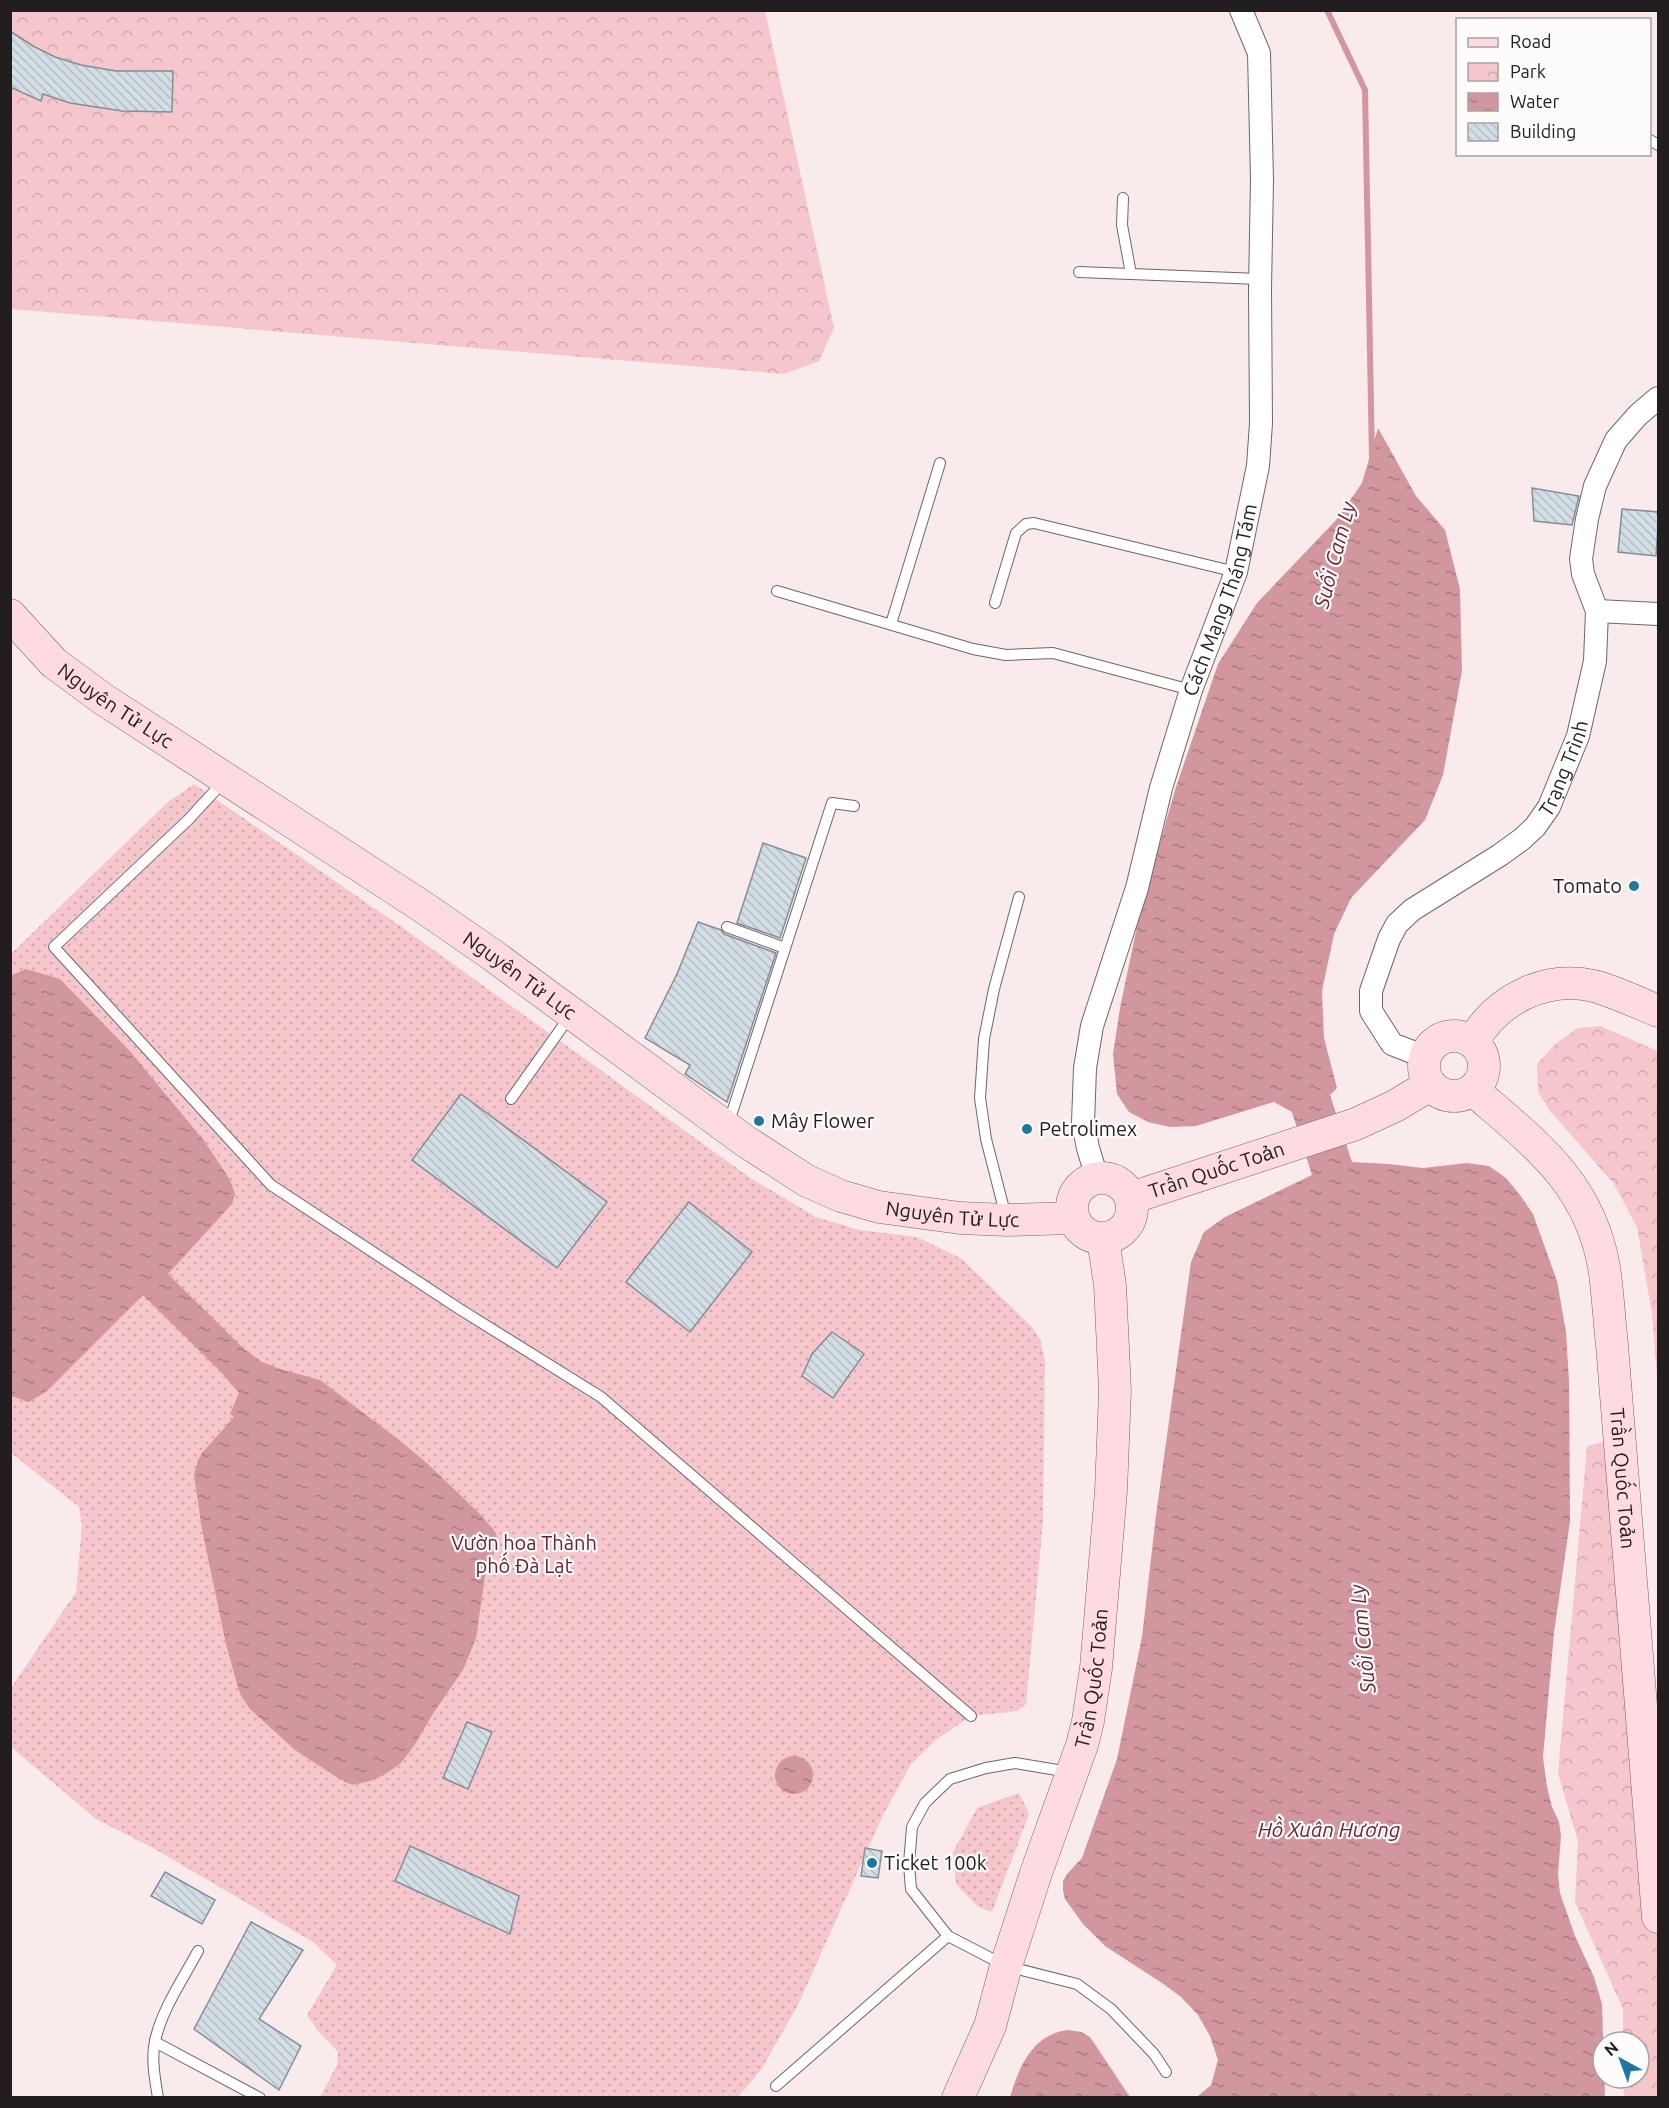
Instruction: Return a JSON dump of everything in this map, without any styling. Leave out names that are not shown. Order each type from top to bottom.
[{"type":"main road","name":"Nguyên Tử Lực","points":[[10,615],[54,663],[103,699],[423,908],[727,1128],[807,1181],[841,1196],[879,1207],[960,1218],[1007,1220],[1073,1218]]},
{"type":"main road","points":[[1473,1041],[1486,1022],[1503,1006],[1515,997],[1545,986],[1562,984],[1595,987],[1659,1011]]},
{"type":"main road","points":[[1449,1035],[1457,1035],[1473,1041],[1479,1048],[1485,1065],[1479,1083],[1473,1090],[1455,1096],[1445,1095],[1428,1071],[1434,1043],[1449,1035]]},
{"type":"main road","name":"Trần Quốc Toản","points":[[1131,1198],[1356,1124],[1395,1107],[1428,1071]]},
{"type":"main road","name":"Trần Quốc Toản","points":[[1473,1090],[1529,1138],[1561,1171],[1585,1208],[1602,1257],[1612,1345],[1659,1917]]},
{"type":"main road","points":[[1097,1178],[1120,1183],[1131,1198],[1133,1208],[1127,1226],[1120,1232],[1103,1239],[1085,1233],[1073,1218],[1072,1209],[1076,1192],[1082,1185],[1097,1178]]},
{"type":"main road","name":"Trần Quốc Toản","points":[[958,2097],[990,2026],[1006,1966],[1036,1873],[1082,1745],[1088,1720],[1096,1668],[1111,1491],[1115,1391],[1110,1286],[1103,1239]]},
{"type":"street","name":"Cách Mạng Tháng Tám","points":[[1097,1178],[1083,1123],[1084,1068],[1092,1026],[1137,888],[1161,788],[1191,690],[1236,572],[1258,466],[1261,423],[1262,180],[1259,53],[1241,10]]},
{"type":"street","name":"Trạng Trình","points":[[1428,1071],[1392,1044],[1371,1011],[1371,991],[1389,939],[1397,924],[1412,910],[1522,839],[1549,807],[1578,736],[1595,661],[1597,611],[1583,574],[1581,559],[1595,486],[1616,440],[1638,415],[1659,398]]},
{"type":"street","points":[[1597,611],[1659,614]]},
{"type":"lane","points":[[1123,198],[1122,225],[1131,274]]},
{"type":"lane","points":[[1079,272],[1260,279]]},
{"type":"lane","points":[[891,624],[940,463]]},
{"type":"lane","points":[[994,603],[1016,533],[1026,524],[1236,572]]},
{"type":"lane","points":[[777,591],[973,649],[1006,655],[1053,653],[1191,690]]},
{"type":"lane","points":[[225,779],[188,820],[54,947],[271,1185],[458,1308],[601,1397],[971,1716]]},
{"type":"lane","points":[[727,1128],[832,803],[854,806]]},
{"type":"lane","points":[[1007,1220],[986,1139],[980,1098],[984,1039],[994,989],[1019,897]]},
{"type":"lane","points":[[728,927],[785,948]]},
{"type":"lane","points":[[511,1099],[572,1014]]},
{"type":"lane","points":[[1072,1773],[1015,1763],[986,1768],[950,1779],[925,1803],[912,1827],[909,1864],[911,1889],[948,1936],[1006,1966],[1077,1984],[1111,2008],[1154,2054],[1166,2072]]},
{"type":"lane","points":[[776,2086],[948,1936]]},
{"type":"lane","points":[[158,2097],[153,2064],[155,2042],[163,2016],[198,1951]]},
{"type":"lane","points":[[155,2042],[260,2097]]},
{"type":"green space","points":[[10,11],[765,11],[834,328],[819,361],[784,374],[11,309]]},
{"type":"green space","name":"Vườn hoa Thành phố Đà Lạt","points":[[194,784],[406,930],[749,1177],[816,1217],[860,1230],[917,1237],[962,1259],[1031,1326],[1040,1339],[1045,1360],[1043,1521],[1026,1704],[1017,1711],[971,1716],[937,1739],[911,1764],[883,1815],[798,2005],[761,2070],[738,2097],[320,2097],[337,2065],[338,2052],[317,2030],[307,2015],[337,1965],[313,1942],[155,1849],[96,1819],[11,1747],[11,1688],[76,1592],[82,1526],[79,1507],[11,1453],[11,954],[168,802]]},
{"type":"green space","points":[[1600,1026],[1658,1051],[1658,1390],[1652,1314],[1637,1227],[1614,1184],[1551,1112],[1538,1092],[1537,1064],[1555,1044],[1578,1028]]},
{"type":"green space","points":[[1610,1440],[1658,1900],[1658,2097],[1624,2097],[1624,2090],[1651,2090],[1651,2030],[1623,2030],[1623,2009],[1575,1902],[1578,1842],[1558,1773],[1587,1446]]},
{"type":"green space","points":[[1019,1793],[1029,1814],[992,1912],[978,1907],[956,1884],[953,1852],[977,1808]]},
{"type":"water","name":"Hồ Xuân Hương","points":[[1378,428],[1416,496],[1445,530],[1460,589],[1462,671],[1443,775],[1425,820],[1351,898],[1334,934],[1322,991],[1324,1038],[1337,1088],[1330,1095],[1352,1162],[1423,1168],[1467,1163],[1489,1166],[1506,1178],[1533,1214],[1557,1281],[1566,1332],[1569,1381],[1570,1521],[1554,1633],[1543,1757],[1547,1787],[1559,1822],[1561,1836],[1558,1874],[1560,1893],[1575,1936],[1594,1977],[1602,2004],[1603,2030],[1591,2030],[1591,2090],[1605,2090],[1605,2097],[1197,2097],[1211,2085],[1218,2060],[1210,2036],[1198,2015],[1181,1997],[1105,1946],[1083,1924],[1065,1899],[1063,1891],[1063,1881],[1082,1858],[1117,1759],[1142,1637],[1156,1515],[1191,1262],[1204,1232],[1225,1217],[1312,1175],[1292,1112],[1274,1102],[1196,1126],[1170,1127],[1148,1122],[1129,1112],[1117,1094],[1113,1054],[1139,917],[1175,790],[1218,664],[1257,603],[1337,519],[1362,483]]},
{"type":"water","points":[[26,969],[60,979],[129,1050],[205,1142],[230,1180],[235,1194],[232,1204],[168,1274],[244,1349],[262,1362],[320,1380],[398,1439],[428,1464],[481,1515],[496,1533],[495,1551],[485,1576],[476,1638],[463,1670],[414,1746],[400,1764],[384,1775],[352,1785],[338,1778],[295,1750],[250,1709],[241,1696],[226,1644],[202,1529],[194,1475],[202,1453],[234,1417],[230,1414],[239,1393],[222,1373],[143,1295],[47,1391],[29,1402],[11,1396],[10,976]]},
{"type":"water","points":[[794,1756],[808,1761],[813,1775],[808,1789],[794,1794],[780,1789],[775,1775],[780,1761]]},
{"type":"water","points":[[1067,2030],[1081,2032],[1090,2037],[1130,2097],[1010,2097],[1023,2064],[1036,2045],[1055,2033]]},
{"type":"building","points":[[10,31],[55,57],[81,65],[116,71],[173,71],[172,112],[122,111],[70,103],[43,94],[41,101],[10,87]]},
{"type":"building","points":[[1532,488],[1579,496],[1572,525],[1534,521]]},
{"type":"building","points":[[1622,509],[1659,512],[1656,556],[1618,552]]},
{"type":"building","points":[[763,843],[806,858],[780,938],[737,923]]},
{"type":"building","points":[[698,922],[776,953],[727,1102],[685,1074],[690,1065],[645,1038],[677,974]]},
{"type":"building","points":[[461,1094],[607,1202],[557,1268],[412,1160]]},
{"type":"building","points":[[689,1202],[752,1252],[690,1332],[626,1282]]},
{"type":"building","points":[[832,1332],[864,1354],[833,1398],[802,1376],[812,1354]]},
{"type":"building","points":[[467,1722],[492,1732],[468,1789],[443,1778]]},
{"type":"building","points":[[410,1846],[519,1896],[510,1934],[395,1881]]},
{"type":"building","name":"Ticket 100k","points":[[865,1848],[882,1851],[878,1878],[861,1876]]},
{"type":"building","points":[[165,1872],[215,1900],[202,1924],[151,1896]]},
{"type":"building","points":[[251,1922],[303,1950],[259,2019],[301,2046],[279,2090],[194,2029]]},
{"type":"waterway","name":"Suối Cam Ly","points":[[1327,10],[1365,90],[1372,458]]},
{"type":"place","name":"Tomato","points":[[1634,886]]},
{"type":"place","name":"Mây Flower","points":[[759,1121]]},
{"type":"place","name":"Petrolimex","points":[[1027,1129]]},
{"type":"place","name":"Ticket 100k","points":[[872,1863]]}]
